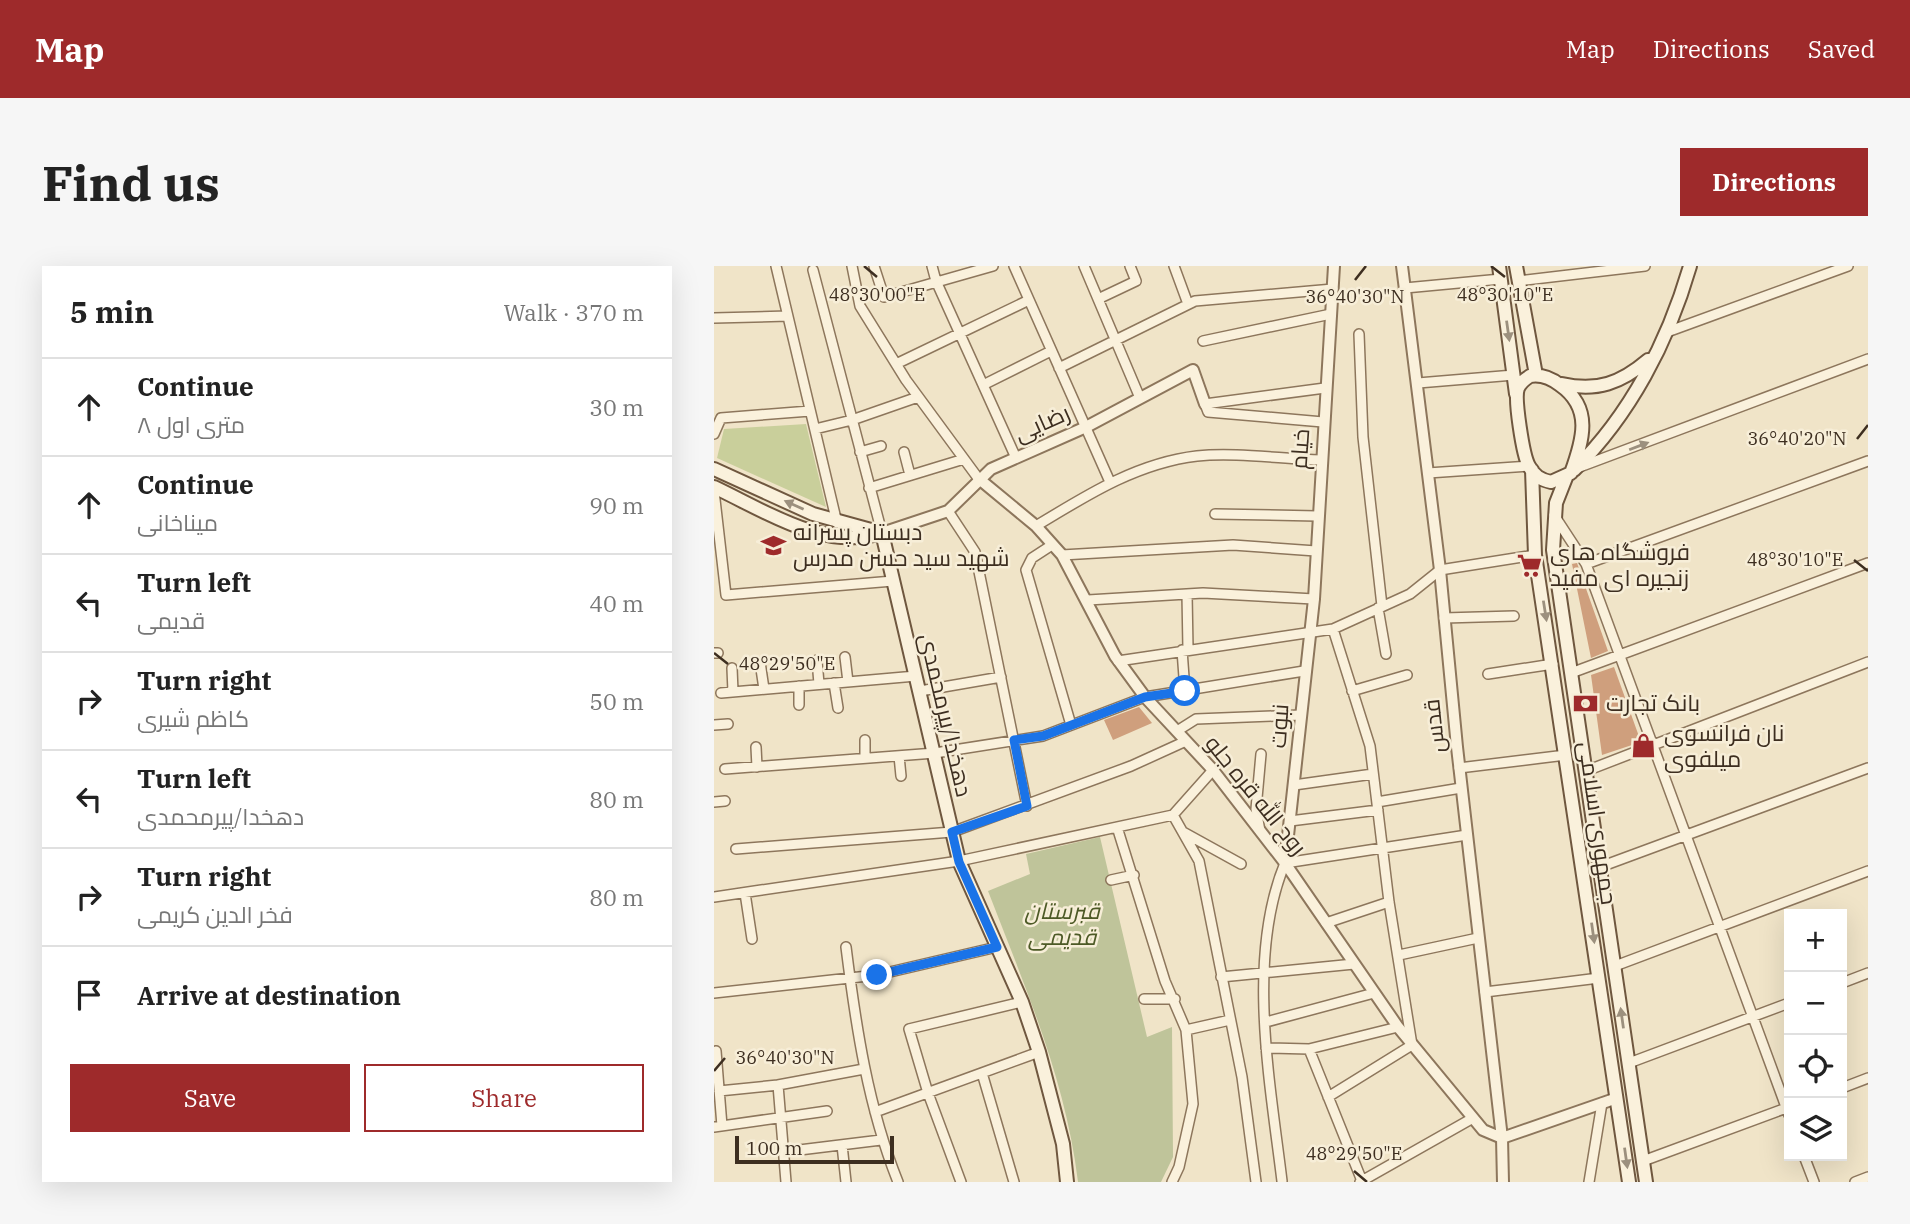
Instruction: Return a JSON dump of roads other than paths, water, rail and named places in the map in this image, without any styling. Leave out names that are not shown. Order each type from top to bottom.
[{"type":"main road","points":[[1516,266],[1536,375]]},
{"type":"main road","points":[[1530,468],[1543,481],[1551,482],[1571,472],[1618,422],[1667,332],[1690,266]]},
{"type":"main road","points":[[1500,272],[1516,397]]},
{"type":"main road","points":[[1516,397],[1520,384],[1536,375],[1558,383],[1591,388],[1608,385],[1630,376],[1656,354]]},
{"type":"main road","name":"جمهوری اسلامی","points":[[1558,383],[1580,405],[1583,433],[1554,515],[1553,550],[1646,1182]]},
{"type":"main road","name":"جمهوری اسلامی","points":[[1516,397],[1530,468],[1535,555],[1629,1182]]},
{"type":"main road","points":[[714,469],[836,523],[882,533]]},
{"type":"main road","points":[[714,489],[833,539],[858,540],[882,533]]},
{"type":"main road","name":"دهخدا/پیرمحمدی","points":[[882,533],[959,862],[1022,1002],[1039,1052],[1063,1144],[1067,1182]]},
{"type":"street","points":[[776,266],[836,523]]},
{"type":"street","points":[[852,266],[860,306],[918,397],[978,478]]},
{"type":"street","points":[[874,266],[884,297],[993,266]]},
{"type":"street","points":[[932,266],[936,281],[1016,458]]},
{"type":"street","points":[[1014,266],[1110,482]]},
{"type":"street","points":[[1084,266],[1140,398]]},
{"type":"street","points":[[1098,299],[1136,281],[1130,266]]},
{"type":"street","points":[[1174,266],[1188,304]]},
{"type":"street","name":"خیام","points":[[1309,634],[1314,598],[1334,266]]},
{"type":"street","name":"قدس","points":[[1402,266],[1440,570],[1461,788],[1502,1138],[1503,1182]]},
{"type":"street","points":[[1518,281],[1645,266]]},
{"type":"street","points":[[1667,332],[1848,266]]},
{"type":"street","points":[[813,271],[882,533]]},
{"type":"street","points":[[1405,289],[1500,272]]},
{"type":"street","points":[[1059,368],[1195,301],[1333,289]]},
{"type":"street","points":[[896,364],[1029,300]]},
{"type":"street","points":[[1203,341],[1331,314]]},
{"type":"street","points":[[714,318],[788,316]]},
{"type":"street","points":[[1359,334],[1363,437],[1386,654]]},
{"type":"street","points":[[983,385],[1051,351]]},
{"type":"street","points":[[1571,472],[1868,359]]},
{"type":"street","name":"رضایی","points":[[882,533],[948,511],[978,478],[1086,427],[1193,370],[1205,404]]},
{"type":"street","points":[[1418,383],[1514,375]]},
{"type":"street","points":[[1323,422],[1208,412],[1205,404],[1325,388]]},
{"type":"street","points":[[814,429],[852,420],[918,397]]},
{"type":"street","points":[[714,433],[720,418],[810,411]]},
{"type":"street","points":[[860,452],[881,446]]},
{"type":"street","points":[[904,452],[910,475]]},
{"type":"street","points":[[1036,526],[1110,482],[1153,466],[1199,456],[1321,460]]},
{"type":"street","points":[[869,488],[964,459]]},
{"type":"street","points":[[1586,564],[1868,461]]},
{"type":"street","points":[[1427,473],[1530,468]]},
{"type":"street","name":"روح الله قره جلو","points":[[978,478],[1036,526],[1062,555],[1118,661],[1145,697],[1213,769],[1285,863],[1412,1045],[1483,1130],[1502,1138]]},
{"type":"street","points":[[714,489],[719,574],[726,595],[893,581]]},
{"type":"street","points":[[948,511],[975,552],[1027,806]]},
{"type":"street","points":[[1215,514],[1317,516]]},
{"type":"street","points":[[1554,515],[1586,564],[1784,1099]]},
{"type":"street","points":[[1052,545],[1032,558],[1026,570],[1071,725]]},
{"type":"street","points":[[1062,555],[1233,545],[1316,551]]},
{"type":"street","points":[[1118,661],[1333,629],[1410,594],[1440,570],[1535,555]]},
{"type":"street","points":[[1571,673],[1868,563]]},
{"type":"street","points":[[1185,691],[1187,594]]},
{"type":"street","points":[[1088,600],[1187,594],[1314,598]]},
{"type":"street","points":[[1444,618],[1514,615]]},
{"type":"street","points":[[1328,1097],[1412,1045],[1389,902],[1370,746],[1333,629]]},
{"type":"street","name":"نبوت","points":[[1285,863],[1309,634]]},
{"type":"street","points":[[845,657],[848,682]]},
{"type":"street","points":[[817,660],[819,684]]},
{"type":"street","points":[[761,662],[764,689]]},
{"type":"street","points":[[1586,771],[1868,662]]},
{"type":"street","points":[[1488,674],[1553,664]]},
{"type":"street","points":[[732,668],[733,692]]},
{"type":"street","points":[[725,769],[899,756],[1043,736],[1145,697],[1304,671]]},
{"type":"street","points":[[1352,691],[1407,675]]},
{"type":"street","points":[[721,693],[916,676]]},
{"type":"street","points":[[920,691],[1001,677]]},
{"type":"street","points":[[834,683],[838,708]]},
{"type":"street","points":[[799,686],[799,705]]},
{"type":"street","points":[[1177,731],[1196,719],[1301,715]]},
{"type":"street","points":[[714,725],[728,724]]},
{"type":"street","points":[[865,740],[865,758]]},
{"type":"street","points":[[736,849],[952,832],[1027,806],[1186,741]]},
{"type":"street","points":[[756,747],[757,767]]},
{"type":"street","points":[[1260,831],[1256,808],[1261,754]]},
{"type":"street","points":[[1459,768],[1566,755]]},
{"type":"street","points":[[899,756],[901,776]]},
{"type":"street","points":[[1600,867],[1868,768]]},
{"type":"street","points":[[714,897],[959,862],[1173,815],[1213,769]]},
{"type":"street","points":[[1294,785],[1373,774]]},
{"type":"street","points":[[1290,821],[1461,788]]},
{"type":"street","points":[[714,802],[725,801]]},
{"type":"street","points":[[1173,815],[1199,861],[1230,1020],[1256,1182]]},
{"type":"street","points":[[1117,827],[1165,981],[1175,999],[1186,1030],[1192,1104],[1179,1167],[1172,1182]]},
{"type":"street","points":[[1182,831],[1241,864]]},
{"type":"street","points":[[1282,1181],[1266,1048],[1265,972],[1270,918],[1278,879],[1285,863],[1467,835]]},
{"type":"street","points":[[1615,966],[1868,871]]},
{"type":"street","points":[[1111,880],[1134,875]]},
{"type":"street","points":[[745,893],[752,939]]},
{"type":"street","points":[[1326,923],[1389,902]]},
{"type":"street","points":[[1399,954],[1478,938]]},
{"type":"street","points":[[846,947],[864,1069],[881,1140],[898,1182]]},
{"type":"street","points":[[714,993],[877,975],[997,947]]},
{"type":"street","points":[[1221,977],[1354,964]]},
{"type":"street","points":[[1847,981],[1868,973]]},
{"type":"street","points":[[1485,992],[1599,978]]},
{"type":"street","points":[[1266,1023],[1374,993]]},
{"type":"street","points":[[1144,999],[1175,999]]},
{"type":"street","points":[[961,1182],[928,1093],[909,1029],[1022,1002]]},
{"type":"street","points":[[1629,1063],[1784,1005]]},
{"type":"street","points":[[1186,1030],[1230,1020]]},
{"type":"street","points":[[1266,1048],[1309,1049],[1398,1027]]},
{"type":"street","points":[[1309,1049],[1361,1181],[1473,1118]]},
{"type":"street","points":[[716,1051],[718,1127],[827,1111]]},
{"type":"street","points":[[875,1112],[1039,1052]]},
{"type":"street","points":[[717,1096],[864,1069]]},
{"type":"street","points":[[982,1073],[1014,1182]]},
{"type":"street","points":[[1847,1086],[1868,1078]]},
{"type":"street","points":[[778,1085],[786,1182]]},
{"type":"street","points":[[1502,1138],[1617,1098]]},
{"type":"street","points":[[1589,1182],[1602,1103]]},
{"type":"street","points":[[1643,1161],[1784,1111]]},
{"type":"street","points":[[783,1152],[881,1140]]},
{"type":"street","points":[[842,1144],[846,1182]]},
{"type":"street","points":[[1806,1161],[1814,1182]]},
{"type":"street","points":[[1855,1182],[1868,1177]]},
{"type":"place","name":"دبستان پسرانه شهید سید حسن مدرس","points":[[773,545]]},
{"type":"place","name":"فروشگاه های زنجیره ای مفید","points":[[1530,565]]},
{"type":"place","name":"بانک تجارت","points":[[1586,703]]},
{"type":"place","name":"نان فرانسوی میلفوی","points":[[1644,746]]},
{"type":"park label","name":"قبرستان قدیمى","points":[[1062,924]]}]
